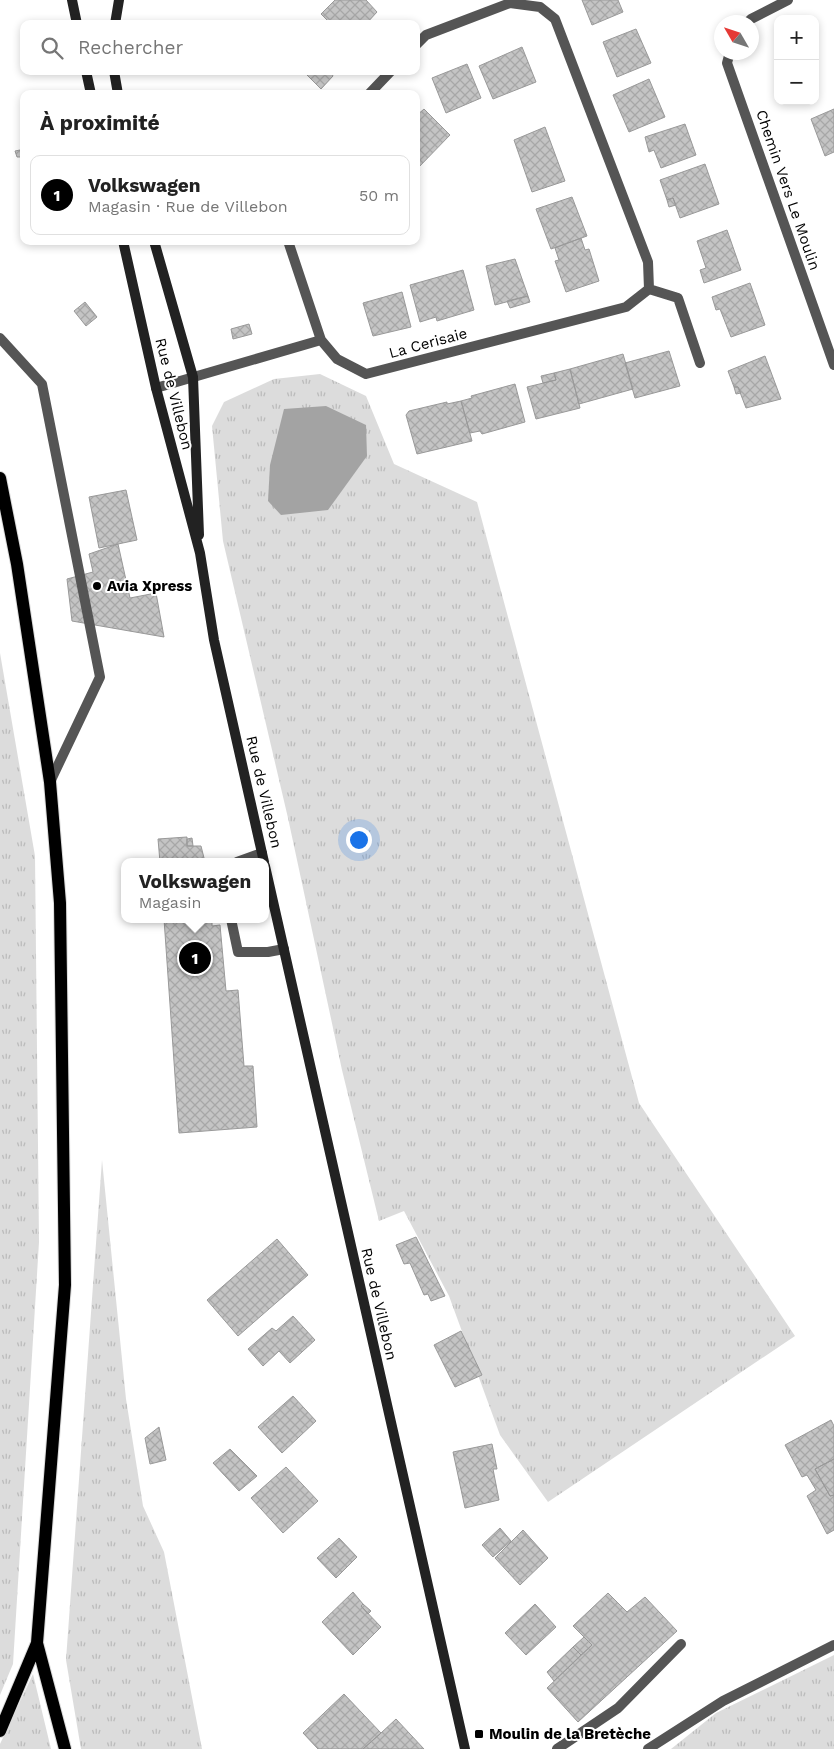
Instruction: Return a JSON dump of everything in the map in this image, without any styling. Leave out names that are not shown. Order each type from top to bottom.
[{"type":"main road","points":[[72,0],[76,20]]},
{"type":"main road","points":[[116,20],[119,0]]},
{"type":"main road","points":[[87,75],[90,90]]},
{"type":"main road","points":[[115,75],[117,90]]},
{"type":"main road","name":"Rue de Villebon","points":[[124,245],[156,388],[200,553],[214,640],[263,857]]},
{"type":"main road","name":"Rue de Villebon","points":[[155,245],[193,377],[200,553]]},
{"type":"main road","points":[[0,478],[17,564],[50,782],[60,903],[66,1285],[37,1643],[0,1731]]},
{"type":"main road","name":"Rue de Villebon","points":[[269,883],[466,1749]]},
{"type":"main road","points":[[37,1643],[65,1749]]},
{"type":"street","points":[[759,15],[788,0]]},
{"type":"street","points":[[420,41],[426,35],[510,3],[540,4],[555,19],[648,262],[649,289],[678,298],[700,363]]},
{"type":"street","name":"Chemin Vers Le Moulin","points":[[728,60],[727,63],[834,365]]},
{"type":"street","points":[[373,90],[387,75]]},
{"type":"street","name":"La Cerisaie","points":[[289,245],[321,340],[337,360],[366,374],[626,307],[649,289]]},
{"type":"street","points":[[0,338],[42,384],[100,677],[50,782]]},
{"type":"street","points":[[156,388],[321,340]]},
{"type":"street","points":[[244,858],[263,857]]},
{"type":"street","points":[[232,923],[238,952],[268,952],[284,949]]},
{"type":"street","points":[[557,1749],[618,1708],[681,1644]]},
{"type":"street","points":[[648,1749],[723,1701],[834,1645]]},
{"type":"green space","points":[[320,374],[366,396],[394,464],[477,502],[639,1103],[795,1336],[548,1502],[500,1435],[449,1296],[404,1211],[379,1221],[342,1070],[288,818],[223,541],[212,426],[224,402],[274,379]]},
{"type":"green space","points":[[0,653],[35,856],[39,1242],[13,1664],[0,1695]]},
{"type":"green space","points":[[102,1160],[126,1399],[143,1506],[164,1552],[202,1749],[81,1749],[66,1660]]},
{"type":"green space","points":[[834,1655],[834,1749],[671,1749],[716,1713]]},
{"type":"green space","points":[[33,1674],[51,1749],[0,1749],[0,1744]]},
{"type":"shaded area","points":[[326,406],[366,425],[367,456],[328,510],[281,515],[268,501],[270,465],[284,409]]},
{"type":"building","points":[[335,0],[366,0],[377,12],[370,20],[327,20],[321,14]]},
{"type":"building","points":[[582,0],[618,0],[623,12],[592,25]]},
{"type":"building","points":[[636,29],[651,63],[617,77],[603,42]]},
{"type":"building","points":[[522,47],[536,82],[493,99],[479,66]]},
{"type":"building","points":[[467,64],[481,98],[446,113],[432,78]]},
{"type":"building","points":[[307,75],[332,75],[321,89]]},
{"type":"building","points":[[649,79],[665,117],[629,132],[613,95]]},
{"type":"building","points":[[424,109],[450,135],[420,166],[420,112]]},
{"type":"building","points":[[834,109],[834,152],[825,156],[811,119]]},
{"type":"building","points":[[685,124],[696,155],[661,168],[654,150],[649,152],[645,137]]},
{"type":"building","points":[[545,127],[565,181],[532,192],[514,140]]},
{"type":"building","points":[[20,150],[20,157],[17,157],[15,151]]},
{"type":"building","points":[[705,164],[719,204],[680,218],[673,198],[667,200],[660,180]]},
{"type":"building","points":[[572,197],[587,236],[551,249],[536,209]]},
{"type":"building","points":[[673,198],[676,205],[669,207],[667,200]]},
{"type":"building","points":[[727,230],[741,270],[704,283],[700,270],[706,268],[697,241]]},
{"type":"building","points":[[581,238],[585,250],[589,249],[599,281],[566,292],[555,261],[559,260],[555,248]]},
{"type":"building","points":[[515,259],[528,296],[495,305],[486,266]]},
{"type":"building","points":[[463,270],[474,310],[437,321],[436,317],[420,322],[410,285]]},
{"type":"building","points":[[750,283],[765,325],[731,337],[720,309],[716,310],[712,297]]},
{"type":"building","points":[[402,292],[411,327],[373,336],[363,303]]},
{"type":"building","points":[[528,296],[530,302],[510,308],[507,301]]},
{"type":"building","points":[[85,302],[97,317],[86,326],[74,311]]},
{"type":"building","points":[[249,324],[252,334],[233,339],[231,329]]},
{"type":"building","points":[[669,351],[680,386],[635,398],[625,363]]},
{"type":"building","points":[[623,354],[633,389],[579,404],[570,369]]},
{"type":"building","points":[[765,356],[781,399],[746,408],[738,387],[734,387],[728,371]]},
{"type":"building","points":[[570,369],[580,408],[536,419],[527,387],[556,380],[554,373]]},
{"type":"building","points":[[554,373],[556,380],[543,383],[541,376]]},
{"type":"building","points":[[515,384],[525,422],[482,434],[480,431],[470,433],[461,401],[472,398],[471,396]]},
{"type":"building","points":[[734,387],[738,387],[741,393],[736,394]]},
{"type":"building","points":[[461,401],[472,441],[417,454],[406,415],[409,411],[447,402],[447,404]]},
{"type":"building","points":[[126,490],[137,540],[99,548],[89,497]]},
{"type":"building","name":"Avia Xpress","points":[[118,544],[130,598],[156,593],[164,637],[72,621],[67,579],[93,572],[89,554]]},
{"type":"building","points":[[187,837],[187,846],[201,846],[204,858],[160,858],[158,839]]},
{"type":"building","points":[[192,838],[193,846],[187,846],[187,839]]},
{"type":"building","points":[[164,923],[212,923],[212,926],[220,925],[226,991],[238,990],[244,1066],[253,1066],[257,1127],[179,1133]]},
{"type":"building","points":[[416,1237],[445,1296],[431,1301],[428,1294],[424,1295],[410,1263],[404,1264],[396,1245]]},
{"type":"building","points":[[277,1239],[308,1275],[238,1336],[207,1300]]},
{"type":"building","points":[[293,1316],[315,1340],[290,1363],[279,1351],[263,1366],[248,1349],[272,1328],[276,1331]]},
{"type":"building","points":[[461,1331],[482,1375],[455,1387],[434,1345]]},
{"type":"building","points":[[293,1396],[316,1421],[282,1453],[258,1427]]},
{"type":"building","points":[[831,1420],[834,1426],[834,1459],[815,1469],[830,1496],[834,1495],[834,1530],[827,1534],[807,1496],[816,1490],[807,1475],[802,1477],[785,1445]]},
{"type":"building","points":[[159,1427],[166,1460],[150,1464],[145,1438]]},
{"type":"building","points":[[492,1444],[497,1469],[493,1469],[499,1500],[465,1508],[453,1452]]},
{"type":"building","points":[[230,1449],[257,1476],[239,1491],[213,1463]]},
{"type":"building","points":[[834,1459],[834,1495],[830,1496],[815,1469]]},
{"type":"building","points":[[286,1467],[318,1501],[283,1533],[251,1498]]},
{"type":"building","points":[[500,1528],[511,1541],[493,1557],[482,1545]]},
{"type":"building","points":[[523,1530],[548,1558],[520,1585],[495,1558]]},
{"type":"building","points":[[339,1538],[357,1557],[336,1578],[317,1558]]},
{"type":"building","points":[[353,1592],[363,1604],[361,1606],[381,1627],[353,1655],[322,1622]]},
{"type":"building","points":[[608,1593],[627,1612],[645,1597],[677,1631],[578,1722],[547,1688],[592,1645],[573,1626]]},
{"type":"building","points":[[363,1604],[371,1611],[368,1614],[361,1606]]},
{"type":"building","points":[[535,1604],[556,1627],[526,1655],[505,1633]]},
{"type":"building","points":[[584,1637],[592,1645],[581,1655],[573,1647]]},
{"type":"building","points":[[573,1647],[581,1655],[554,1681],[547,1672]]},
{"type":"building","points":[[344,1694],[381,1733],[363,1749],[318,1749],[303,1733]]},
{"type":"building","points":[[396,1719],[424,1749],[363,1749],[381,1733]]},
{"type":"place","name":"Avia Xpress","points":[[97,586]]},
{"type":"place","name":"Volkswagen","points":[[195,958]]},
{"type":"place","name":"Moulin de la Bretèche","points":[[479,1734]]}]
